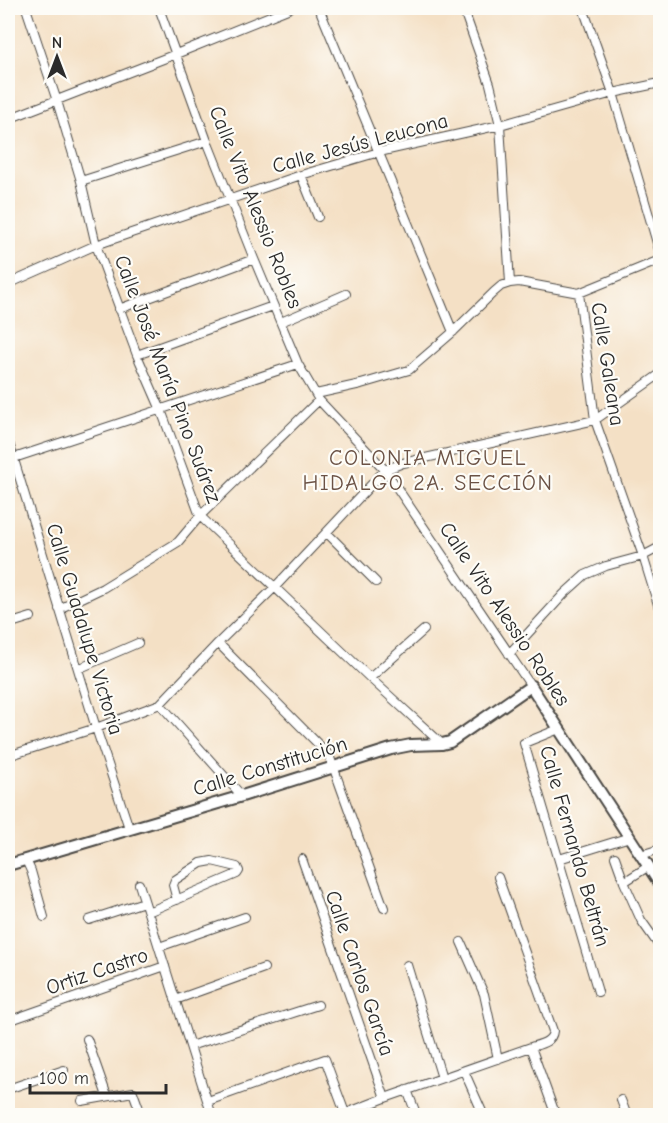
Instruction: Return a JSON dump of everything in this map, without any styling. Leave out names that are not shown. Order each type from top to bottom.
[{"type":"street","name":"Calle José María Pino Suárez","points":[[26,8],[81,181],[96,244],[200,516],[442,744]]},
{"type":"street","name":"Calle Vito Alessio Robles","points":[[159,8],[207,141],[298,364],[317,397],[384,470],[531,686],[660,884]]},
{"type":"street","points":[[8,119],[290,8]]},
{"type":"street","points":[[320,8],[453,332]]},
{"type":"street","points":[[463,8],[490,84],[500,125],[510,283]]},
{"type":"street","points":[[583,8],[613,93],[660,253]]},
{"type":"street","name":"Calle Jesús Leucona","points":[[8,284],[96,244],[301,176],[380,152],[500,125],[660,82]]},
{"type":"street","points":[[81,181],[207,141]]},
{"type":"street","points":[[301,176],[318,216]]},
{"type":"street","points":[[119,309],[254,259]]},
{"type":"street","points":[[59,609],[103,588],[178,543],[200,516],[317,397],[408,370],[453,332],[501,286],[519,282],[531,283],[579,293],[660,260]]},
{"type":"street","name":"Calle Galeana","points":[[579,293],[595,420],[660,611]]},
{"type":"street","points":[[281,322],[346,294]]},
{"type":"street","points":[[137,355],[273,306]]},
{"type":"street","points":[[10,459],[298,364]]},
{"type":"street","points":[[8,756],[96,728],[160,704],[275,587],[384,470],[403,463],[595,420],[660,374]]},
{"type":"street","name":"Calle Guadalupe Victoria","points":[[8,440],[10,459],[129,828]]},
{"type":"street","points":[[327,532],[376,582]]},
{"type":"street","points":[[509,654],[564,594],[585,575],[606,566],[643,556],[660,547]]},
{"type":"street","points":[[8,624],[31,617]]},
{"type":"street","points":[[370,678],[424,630]]},
{"type":"street","points":[[78,669],[138,643]]},
{"type":"street","points":[[218,643],[327,752],[384,908]]},
{"type":"street","name":"Calle Constitución","points":[[8,865],[391,749],[450,742],[531,686]]},
{"type":"street","points":[[160,704],[242,796]]},
{"type":"street","name":"Calle Fernando Beltrán","points":[[559,729],[524,743],[598,992]]},
{"type":"street","points":[[559,858],[630,837]]},
{"type":"street","points":[[641,855],[660,849]]},
{"type":"street","points":[[615,857],[641,920],[660,947]]},
{"type":"street","name":"Calle Carlos García","points":[[302,859],[384,1098]]},
{"type":"street","points":[[26,860],[44,917]]},
{"type":"street","points":[[147,912],[177,900],[237,874],[239,871],[237,867],[212,861],[201,864],[175,880],[173,885],[177,900]]},
{"type":"street","points":[[624,882],[649,866]]},
{"type":"street","points":[[208,1101],[325,1059],[342,1114],[357,1112],[384,1098],[548,1041],[553,1031],[498,877]]},
{"type":"street","points":[[139,884],[212,1116]]},
{"type":"street","points":[[89,920],[144,902]]},
{"type":"street","points":[[159,948],[245,917]]},
{"type":"street","points":[[461,942],[484,994],[498,1059]]},
{"type":"street","points":[[407,965],[442,1078]]},
{"type":"street","name":"Ortiz Castro","points":[[8,1021],[165,966]]},
{"type":"street","points":[[175,1000],[264,968]]},
{"type":"street","points":[[190,1046],[318,1005]]},
{"type":"street","points":[[87,1039],[107,1096]]},
{"type":"street","points":[[531,1047],[556,1116]]},
{"type":"street","points":[[8,1089],[64,1070]]},
{"type":"street","points":[[464,1071],[484,1116]]},
{"type":"street","points":[[408,1090],[417,1116]]},
{"type":"street","points":[[82,1101],[133,1092],[141,1114],[133,1116]]},
{"type":"street","points":[[621,1100],[627,1116]]},
{"type":"district","name":"COLONIA MIGUEL HIDALGO 2A. SECCIÓN","points":[[428,470]]}]
